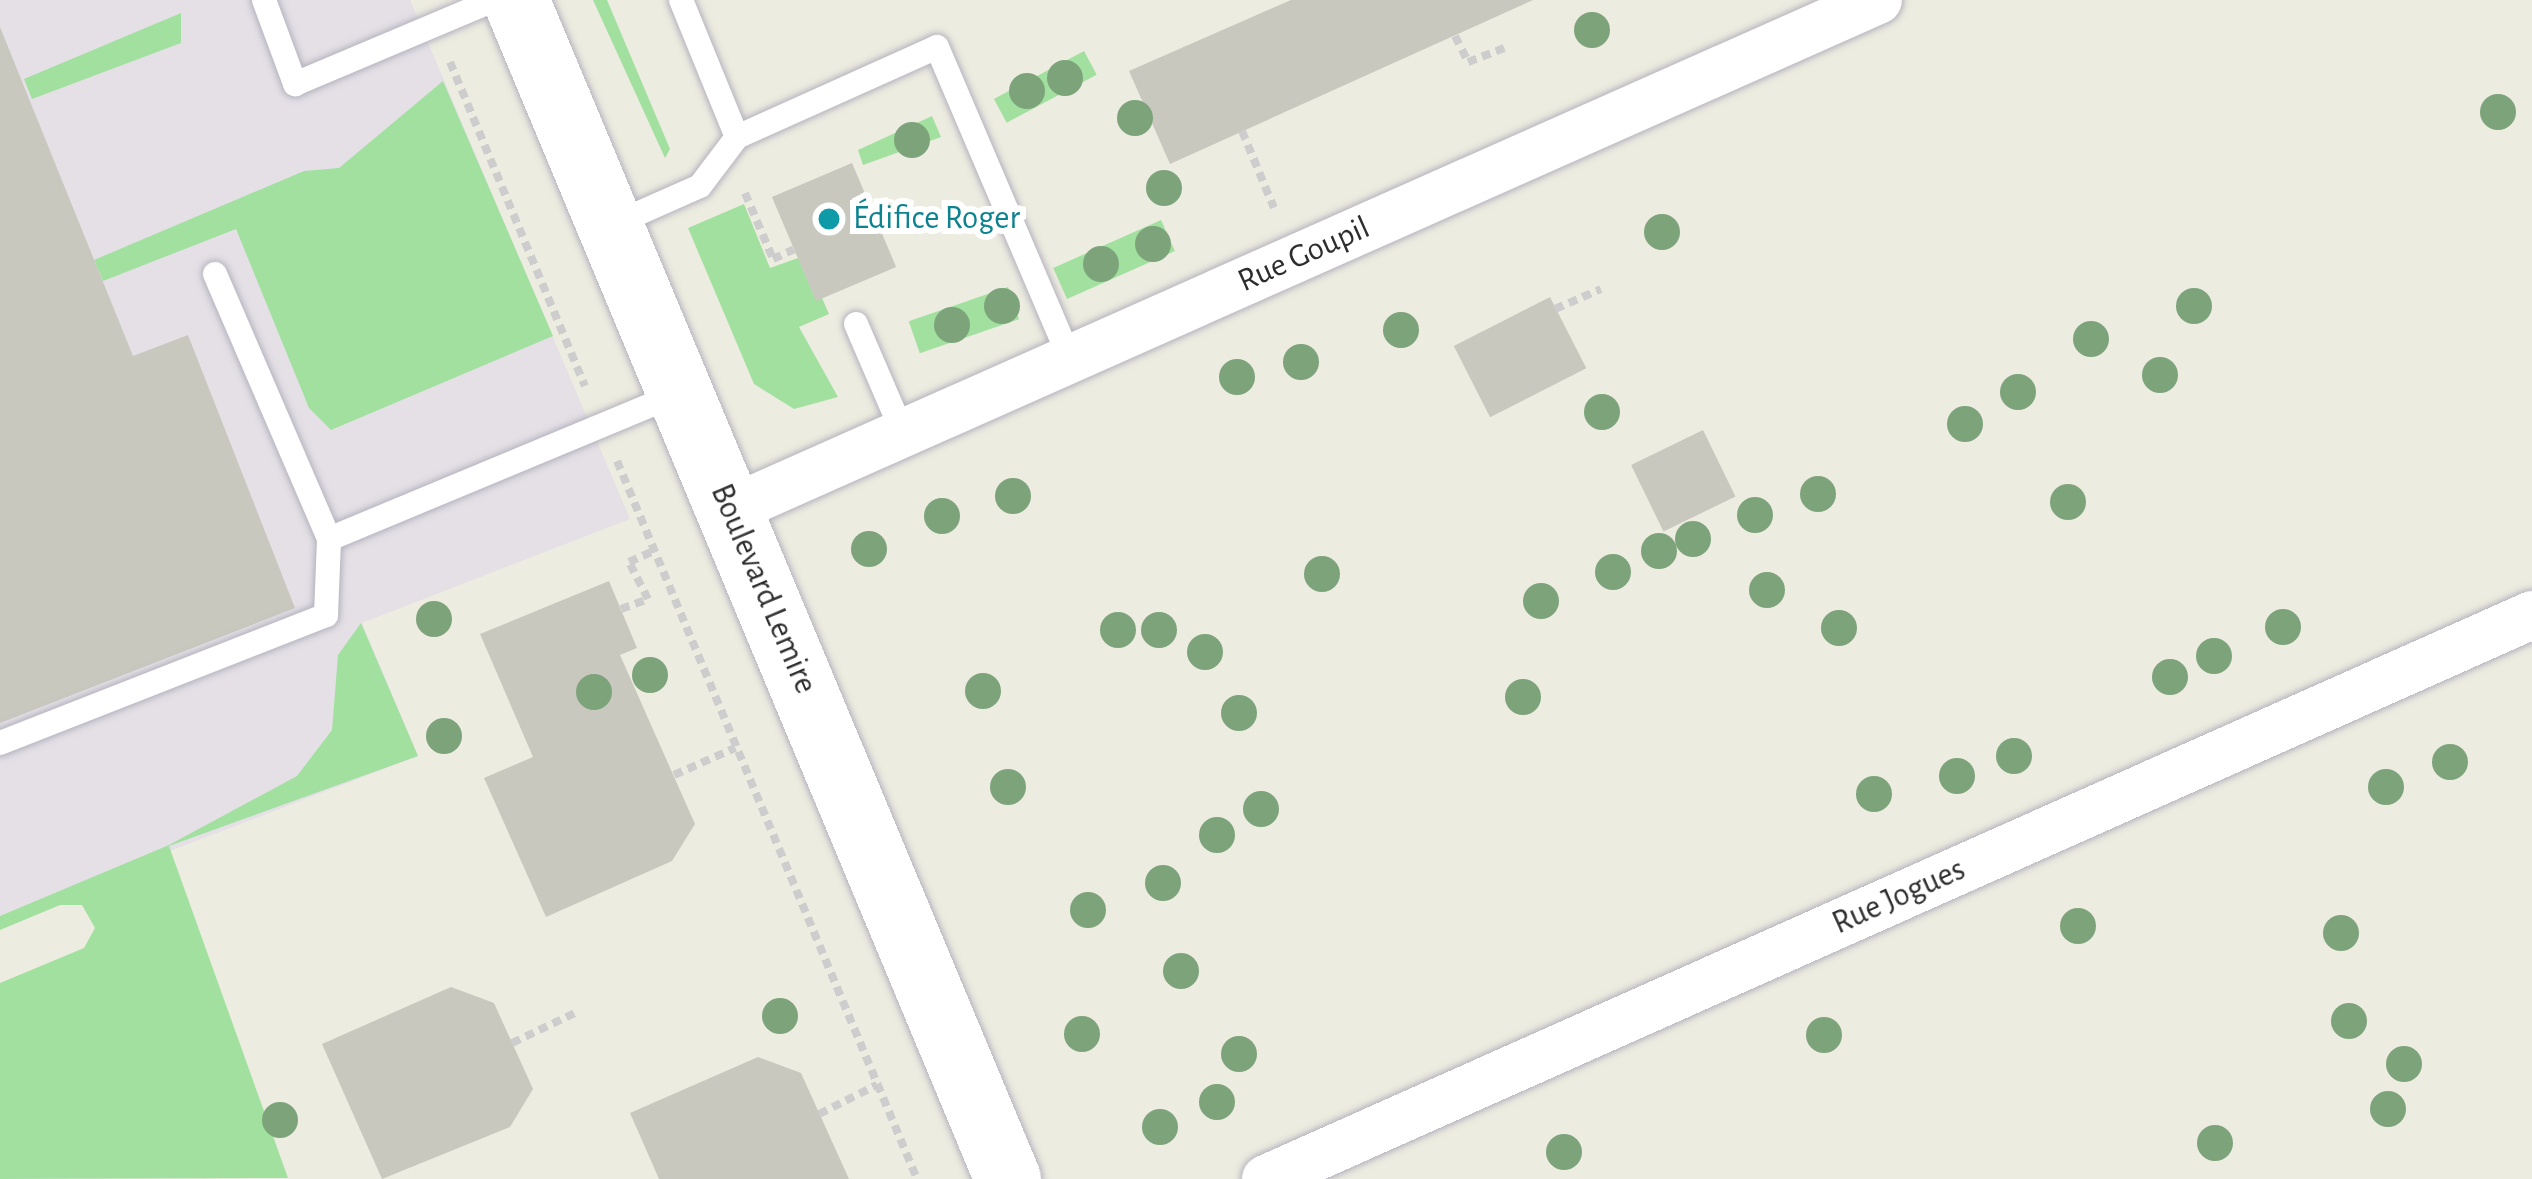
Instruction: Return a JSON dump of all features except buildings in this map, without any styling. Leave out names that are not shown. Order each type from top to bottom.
[{"type":"main road","name":"Boulevard Lemire","points":[[516,0],[1008,1179]]},
{"type":"street","name":"Rue Goupil","points":[[730,510],[1878,0]]},
{"type":"street","name":"Rue Jogues","points":[[1266,1179],[2532,615]]},
{"type":"lane","points":[[264,0],[296,84],[494,0]]},
{"type":"lane","points":[[680,0],[737,137]]},
{"type":"lane","points":[[611,226],[700,186],[737,137],[937,47],[1070,359]]},
{"type":"lane","points":[[0,743],[326,615],[329,539],[214,274]]},
{"type":"lane","points":[[856,324],[903,433]]},
{"type":"lane","points":[[329,539],[680,393]]},
{"type":"path","points":[[1455,36],[1468,62],[1504,48]]},
{"type":"path","points":[[455,76],[563,335]]},
{"type":"path","points":[[1242,131],[1295,259]]},
{"type":"path","points":[[750,204],[773,259],[794,249]]},
{"type":"path","points":[[1555,309],[1600,289]]},
{"type":"path","points":[[625,478],[917,1179]]},
{"type":"path","points":[[621,609],[648,599],[629,562],[655,551]]},
{"type":"path","points":[[674,775],[735,748]]},
{"type":"path","points":[[512,1043],[577,1012]]},
{"type":"path","points":[[819,1114],[878,1085]]},
{"type":"shaded area","points":[[0,0],[410,0],[630,519],[362,623],[418,756],[0,916]]},
{"type":"green space","points":[[593,0],[607,0],[670,149],[665,158]]},
{"type":"green space","points":[[181,13],[181,43],[32,99],[24,79]]},
{"type":"green space","points":[[1084,51],[1097,75],[1007,123],[994,99]]},
{"type":"green space","points":[[443,81],[553,336],[331,430],[309,408],[236,229],[103,281],[94,260],[304,171],[339,168]]},
{"type":"green space","points":[[932,116],[941,137],[863,165],[858,150]]},
{"type":"green space","points":[[744,204],[770,268],[798,258],[816,300],[822,298],[829,314],[799,327],[838,397],[794,409],[754,384],[688,228]]},
{"type":"green space","points":[[1161,220],[1175,251],[1067,299],[1053,268]]},
{"type":"green space","points":[[1008,287],[1019,319],[920,353],[909,321]]},
{"type":"green space","points":[[361,623],[418,756],[169,846],[288,1178],[0,1179],[0,983],[84,948],[95,928],[82,905],[60,905],[0,930],[0,916],[169,845],[297,776],[332,730],[338,655]]},
{"type":"place","name":"Édifice Roger","points":[[829,219]]}]
